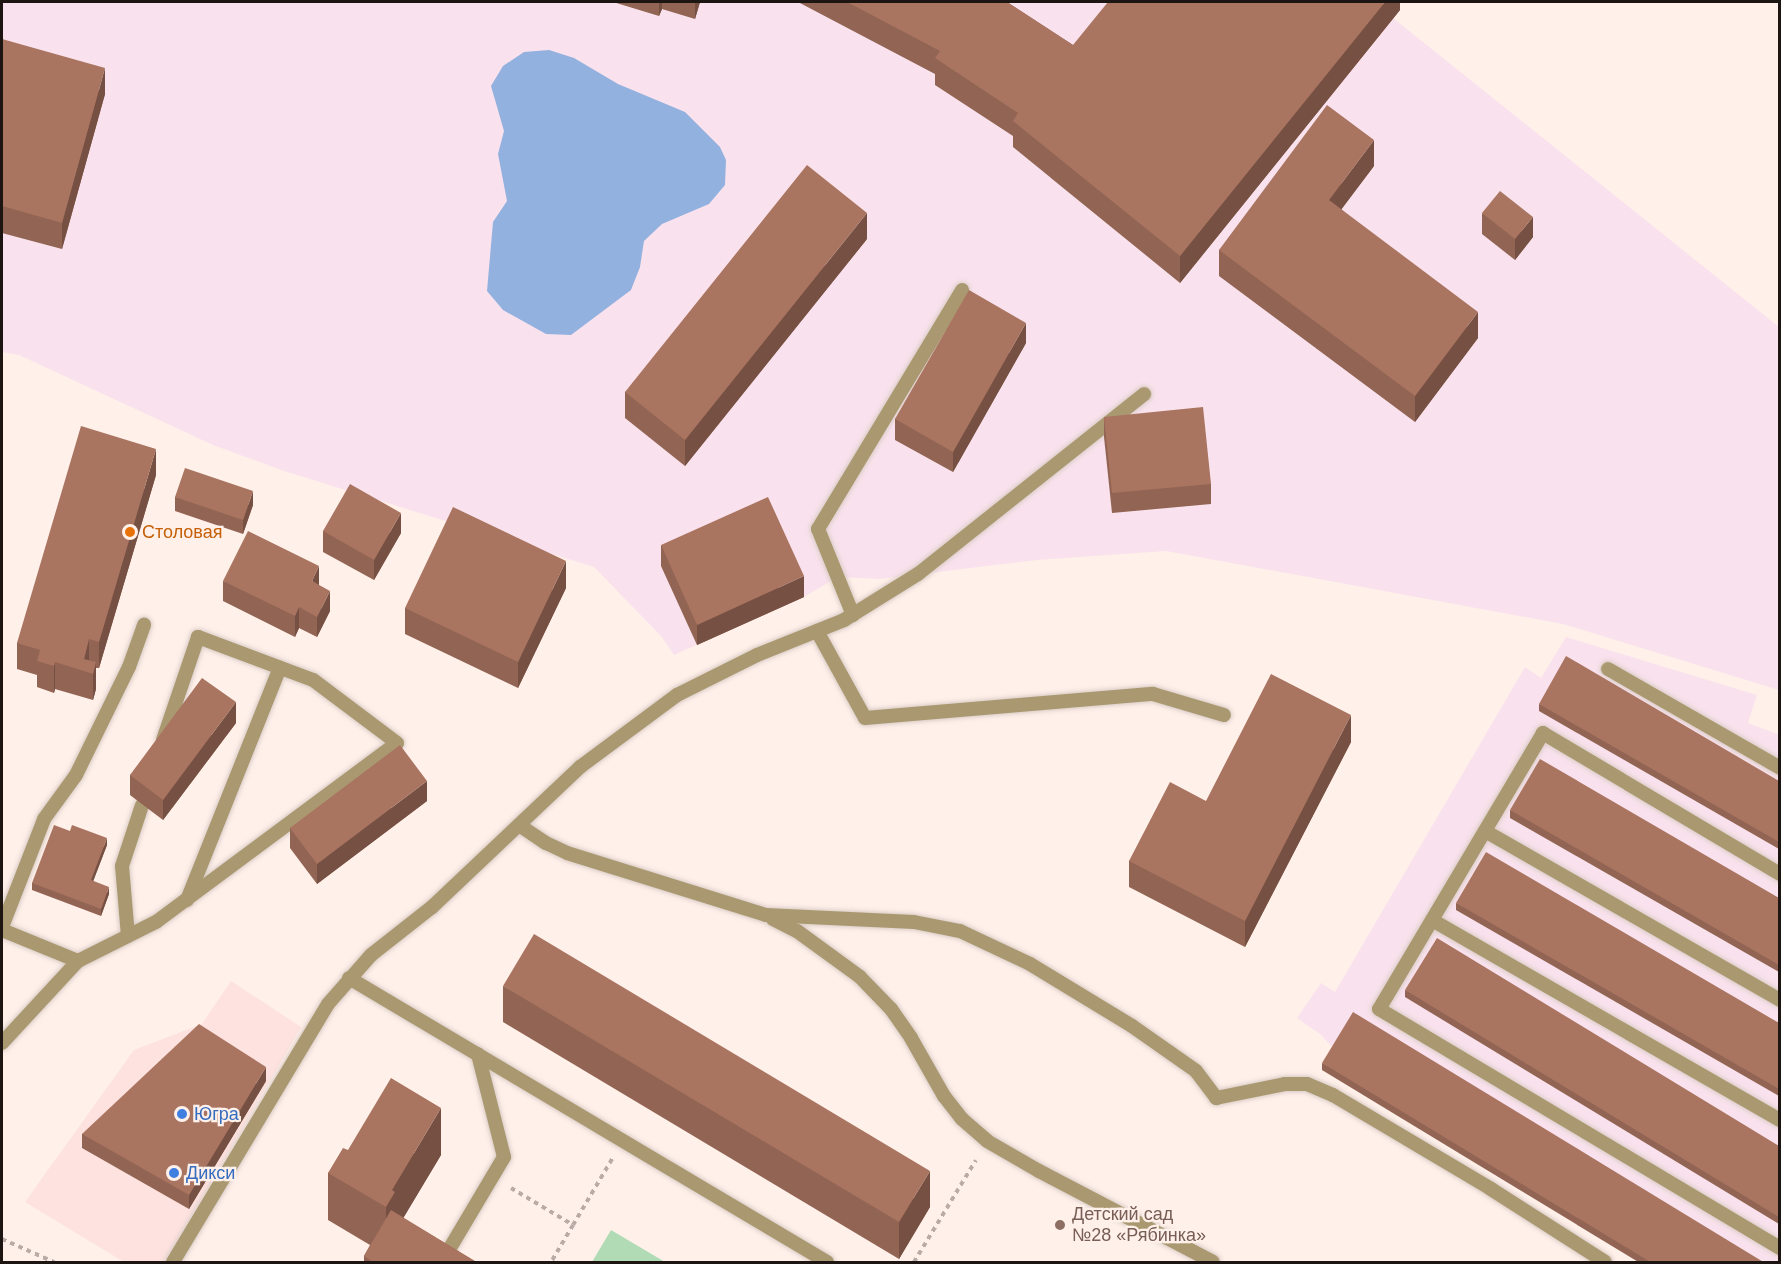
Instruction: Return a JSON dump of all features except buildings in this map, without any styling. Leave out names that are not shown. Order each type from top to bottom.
[{"type":"lane","points":[[853,615],[818,529],[962,291]]},
{"type":"lane","points":[[173,1263],[309,1034],[328,1004],[349,978],[371,955],[432,908],[580,767],[677,695],[757,655],[853,615],[918,574],[1144,394]]},
{"type":"lane","points":[[78,962],[2,929],[44,819],[76,775],[129,667],[144,625]]},
{"type":"lane","points":[[817,631],[866,718],[1153,694],[1224,716]]},
{"type":"lane","points":[[2,1043],[78,962],[156,922],[397,743],[313,680],[198,637],[157,759]]},
{"type":"lane","points":[[187,900],[280,668]]},
{"type":"lane","points":[[1608,669],[1779,768]]},
{"type":"lane","points":[[1779,874],[1543,733],[1379,1009],[1779,1248]]},
{"type":"lane","points":[[128,936],[122,866],[142,805]]},
{"type":"lane","points":[[519,825],[567,854],[766,915],[797,931],[860,977],[883,1001],[911,1038],[944,1096],[962,1119],[987,1141],[1213,1263]]},
{"type":"lane","points":[[1485,831],[1779,1000]]},
{"type":"lane","points":[[766,915],[914,922],[960,931],[1030,964],[1141,1032],[1196,1071],[1216,1098],[1285,1084],[1307,1084],[1315,1087],[1333,1095],[1481,1183],[1605,1263]]},
{"type":"lane","points":[[1432,920],[1779,1120]]},
{"type":"lane","points":[[349,978],[827,1263]]},
{"type":"lane","points":[[450,1248],[504,1157],[478,1054]]},
{"type":"path","points":[[551,1263],[622,1141]]},
{"type":"path","points":[[914,1263],[987,1141]]},
{"type":"path","points":[[492,1177],[573,1225]]},
{"type":"path","points":[[2,1239],[54,1263]]},
{"type":"shaded area","points":[[2,2],[1373,2],[1779,327],[1779,690],[1563,624],[1166,551],[1037,560],[880,579],[838,577],[804,597],[674,655],[661,636],[594,567],[284,471],[213,445],[19,355],[2,352]]},
{"type":"shaded area","points":[[1566,637],[1757,695],[1748,723],[1780,735],[1779,1262],[1689,1262],[1336,1051],[1320,1034],[1297,1018],[1321,983],[1335,992],[1525,667],[1541,678]]},
{"type":"shaded area","points":[[231,981],[301,1027],[165,1262],[124,1262],[25,1202],[134,1050],[202,1024]]},
{"type":"green space","points":[[611,1230],[665,1262],[592,1262]]},
{"type":"water","points":[[549,50],[574,58],[618,84],[685,112],[720,147],[726,160],[725,185],[709,204],[662,224],[644,241],[640,267],[631,290],[571,335],[546,334],[503,310],[487,291],[493,222],[507,201],[498,154],[504,131],[491,86],[503,66],[524,52]]},
{"type":"place","name":"Столовая","points":[[130,532]]},
{"type":"place","name":"Югра","points":[[182,1114]]},
{"type":"place","name":"Дикси","points":[[174,1173]]},
{"type":"place","name":"Детский сад №28 «Рябинка»","points":[[1060,1225]]}]
